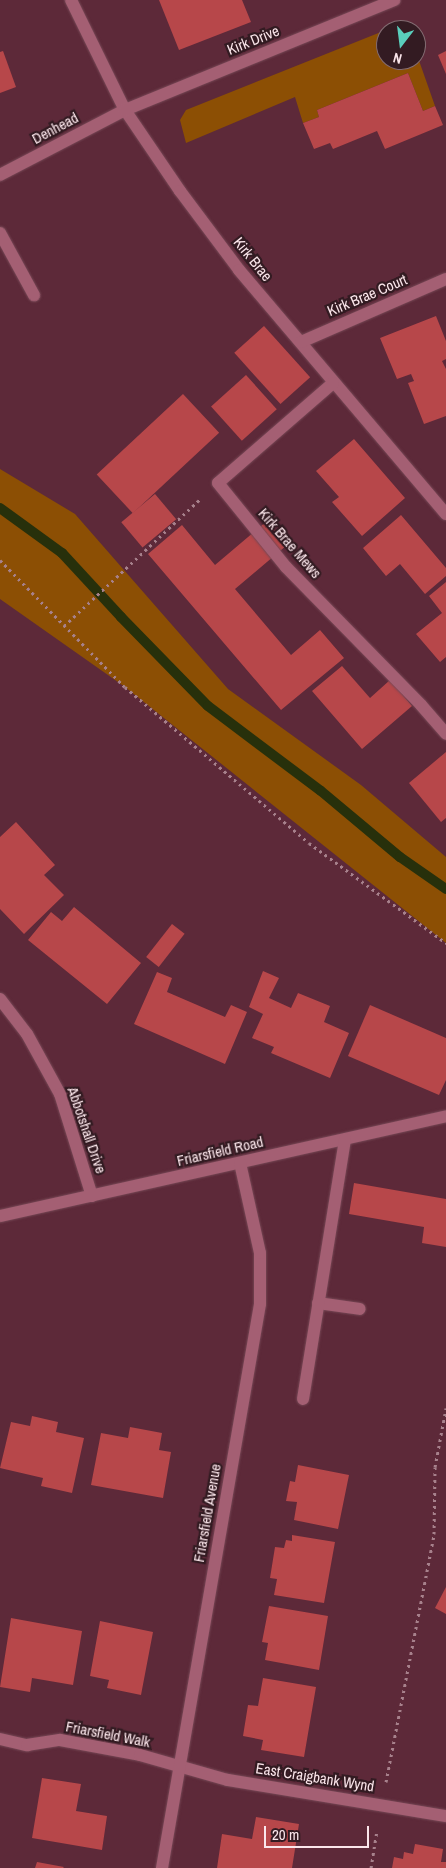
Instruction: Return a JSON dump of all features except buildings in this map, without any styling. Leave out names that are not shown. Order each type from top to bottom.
[{"type":"street","name":"Kirk Brae","points":[[71,0],[125,110],[186,199],[240,270],[333,383],[446,514]]},
{"type":"street","name":"Kirk Drive","points":[[125,110],[394,0]]},
{"type":"street","name":"Denhead","points":[[0,175],[125,110]]},
{"type":"street","points":[[0,233],[34,295]]},
{"type":"street","name":"Kirk Brae Court","points":[[301,342],[446,279]]},
{"type":"street","points":[[218,482],[333,383]]},
{"type":"street","name":"Kirk Brae Mews","points":[[218,482],[286,567],[421,705],[446,734]]},
{"type":"street","name":"Abbotshall Drive","points":[[0,999],[27,1034],[60,1094],[92,1196]]},
{"type":"street","name":"Friarsfield Road","points":[[0,1216],[446,1116]]},
{"type":"street","points":[[303,1399],[345,1139]]},
{"type":"street","name":"Friarsfield Avenue","points":[[162,1868],[260,1304],[260,1253],[240,1163]]},
{"type":"street","points":[[318,1303],[360,1310]]},
{"type":"street","name":"Friarsfield Walk","points":[[0,1740],[27,1745],[60,1740],[140,1755],[180,1767]]},
{"type":"street","name":"East Craigbank Wynd","points":[[180,1767],[228,1780],[446,1816]]},
{"type":"path","points":[[64,626],[139,559],[218,482]]},
{"type":"path","points":[[0,560],[125,687],[309,843],[446,943]]},
{"type":"path","points":[[371,1868],[434,1534],[435,1467],[446,1408]]},
{"type":"shaded area","points":[[376,34],[376,70],[422,70],[435,106],[423,111],[408,73],[317,110],[319,117],[303,123],[295,97],[186,143],[180,120],[186,110]]},
{"type":"shaded area","points":[[0,469],[75,514],[228,689],[361,785],[446,857],[446,943],[125,687],[0,599]]},
{"type":"waterway","points":[[0,508],[62,553],[208,706],[321,791],[400,857],[446,889]]}]
